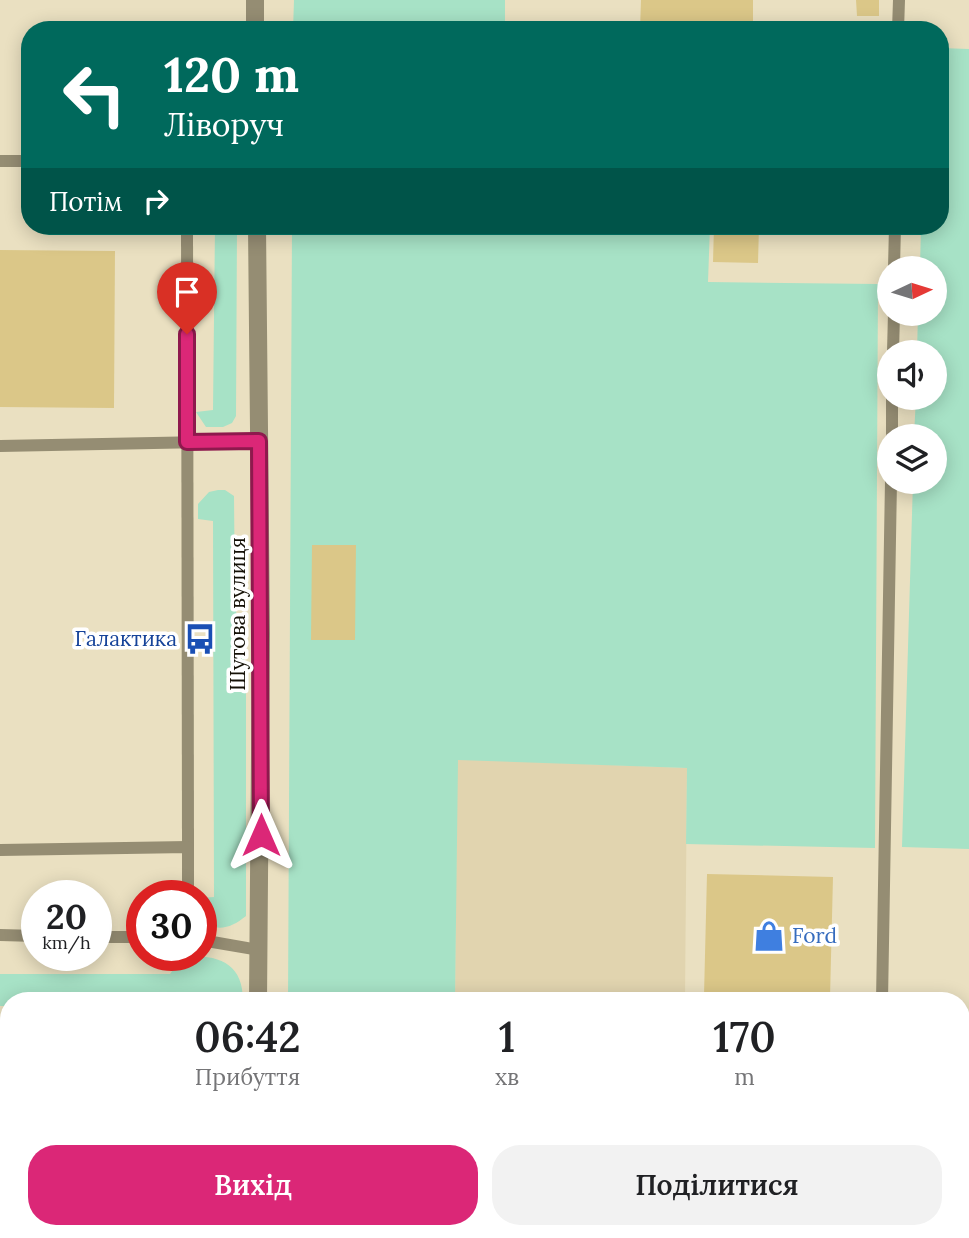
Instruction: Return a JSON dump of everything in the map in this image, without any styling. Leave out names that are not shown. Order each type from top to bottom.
[{"type":"street","points":[[255,0],[255,21]]},
{"type":"street","name":"Шутова вулиця","points":[[257,235],[261,633],[258,992]]},
{"type":"lane","points":[[898,21],[899,0]]},
{"type":"lane","points":[[0,161],[21,161]]},
{"type":"lane","points":[[187,235],[188,880]]},
{"type":"lane","points":[[894,256],[895,235]]},
{"type":"lane","points":[[0,446],[259,441]]},
{"type":"lane","points":[[882,992],[891,494]]},
{"type":"lane","points":[[0,850],[188,847]]},
{"type":"lane","points":[[0,935],[21,936]]},
{"type":"lane","points":[[217,943],[259,950]]},
{"type":"shaded area","points":[[457,759],[687,768],[685,992],[455,992]]},
{"type":"green space","points":[[294,0],[505,0],[505,21],[293,21]]},
{"type":"green space","points":[[949,48],[969,49],[969,849],[902,847],[913,494],[947,494],[947,424],[915,424],[915,410],[947,410],[947,340],[917,340],[918,326],[947,326],[947,256],[920,256],[921,235],[949,235]]},
{"type":"green space","points":[[215,235],[237,235],[236,416],[232,423],[223,427],[206,427],[196,412],[213,410]]},
{"type":"green space","points":[[292,235],[710,235],[708,282],[877,284],[875,848],[686,844],[687,768],[458,760],[455,992],[288,992]]},
{"type":"green space","points":[[225,490],[234,496],[235,605],[246,671],[246,916],[230,926],[219,928],[217,880],[214,880],[213,521],[198,519],[198,504],[209,492]]},
{"type":"green space","points":[[217,959],[235,971],[242,992],[0,992],[0,974],[170,974],[172,971],[217,971]]},
{"type":"building","points":[[641,0],[753,0],[753,21],[640,21]]},
{"type":"building","points":[[856,0],[879,0],[879,16],[857,16]]},
{"type":"building","points":[[714,235],[759,235],[758,263],[713,262]]},
{"type":"building","points":[[0,250],[115,251],[114,408],[0,407]]},
{"type":"building","points":[[312,545],[356,545],[355,640],[311,640]]},
{"type":"building","name":"Ford","points":[[707,874],[833,877],[830,992],[704,992]]},
{"type":"place","name":"Галактика","points":[[200,639]]},
{"type":"place","name":"Ford","points":[[769,936]]},
{"type":"route","points":[[187,334],[187,442],[259,441],[261,835]]}]
